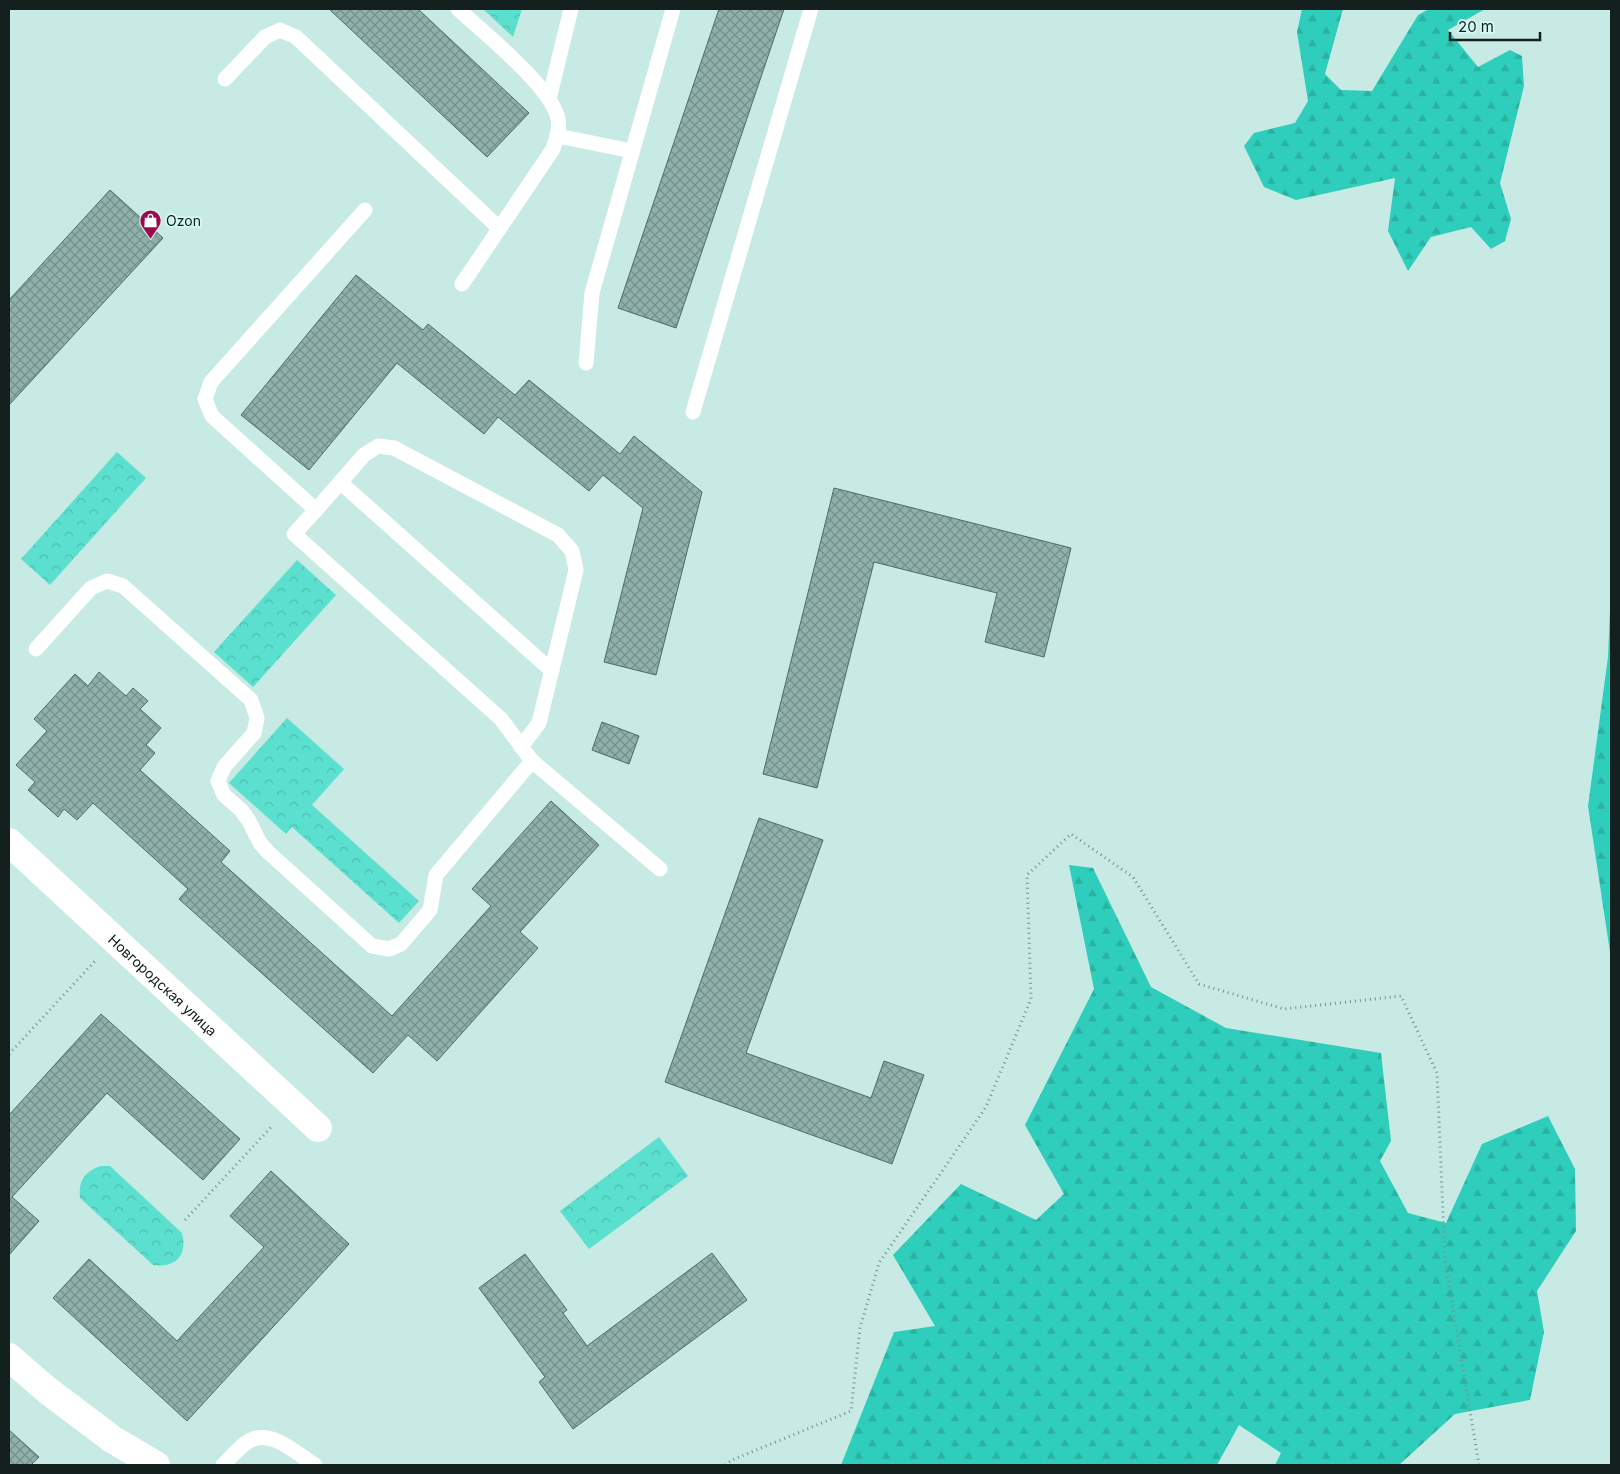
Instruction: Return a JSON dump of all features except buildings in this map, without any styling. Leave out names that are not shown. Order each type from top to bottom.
[{"type":"street","name":"Новгородская улица","points":[[9,842],[318,1128]]},
{"type":"street","points":[[9,1358],[47,1390],[112,1439],[156,1465]]},
{"type":"lane","points":[[458,9],[532,78],[549,98],[558,119],[558,136],[553,149],[462,284]]},
{"type":"lane","points":[[549,98],[571,9]]},
{"type":"lane","points":[[586,363],[592,293],[673,9]]},
{"type":"lane","points":[[693,412],[812,9]]},
{"type":"lane","points":[[225,79],[265,37],[280,30],[296,37],[499,228]]},
{"type":"lane","points":[[558,136],[632,151]]},
{"type":"lane","points":[[316,510],[212,416],[205,399],[211,382],[365,210]]},
{"type":"lane","points":[[521,747],[539,723],[576,570],[572,551],[558,535],[394,448],[378,446],[364,455],[294,534],[501,719],[521,747],[532,762],[660,869]]},
{"type":"lane","points":[[340,482],[552,671]]},
{"type":"lane","points":[[36,649],[91,588],[108,581],[123,586],[250,700],[257,718],[254,733],[224,767],[218,782],[224,795],[241,810],[260,843],[268,852],[372,946],[389,949],[402,944],[430,910],[436,874],[532,762]]},
{"type":"lane","points":[[223,1465],[251,1439],[261,1437],[272,1438],[315,1465]]},
{"type":"path","points":[[725,1465],[732,1460],[851,1411],[860,1328],[879,1263],[986,1107],[1031,999],[1027,875],[1071,834],[1133,877],[1199,984],[1284,1009],[1401,996],[1437,1073],[1445,1261],[1478,1465]]},
{"type":"path","points":[[9,1054],[114,940]]},
{"type":"path","points":[[185,1220],[292,1105]]},
{"type":"green space","points":[[483,9],[522,9],[513,37]]},
{"type":"green space","points":[[1302,9],[1343,9],[1325,74],[1341,90],[1372,91],[1418,15],[1429,9],[1485,9],[1448,30],[1478,67],[1510,50],[1522,56],[1524,86],[1500,183],[1511,219],[1505,241],[1491,249],[1471,227],[1431,237],[1408,271],[1388,231],[1395,178],[1296,200],[1264,187],[1244,146],[1254,133],[1295,123],[1308,101],[1297,32]]},
{"type":"green space","points":[[117,452],[146,478],[50,585],[21,559]]},
{"type":"green space","points":[[297,560],[336,595],[253,687],[214,652]]},
{"type":"green space","points":[[1611,585],[1611,959],[1588,806],[1608,657]]},
{"type":"green space","points":[[287,718],[344,769],[312,805],[419,901],[399,923],[292,827],[286,834],[229,783]]},
{"type":"green space","points":[[1069,865],[1093,868],[1151,987],[1226,1028],[1381,1053],[1391,1141],[1380,1161],[1408,1213],[1446,1223],[1482,1144],[1548,1116],[1575,1169],[1576,1231],[1537,1291],[1544,1332],[1530,1400],[1455,1414],[1399,1465],[1275,1465],[1281,1453],[1239,1425],[1217,1465],[841,1465],[894,1332],[935,1326],[893,1255],[961,1184],[1036,1220],[1064,1194],[1025,1125],[1094,989]]},
{"type":"green space","points":[[659,1137],[688,1176],[589,1249],[560,1211]]},
{"type":"green space","points":[[110,1166],[182,1233],[183,1248],[178,1259],[168,1264],[153,1265],[80,1198],[80,1187],[84,1177],[95,1168]]},
{"type":"place","name":"Ozon","points":[[150,239]]}]
